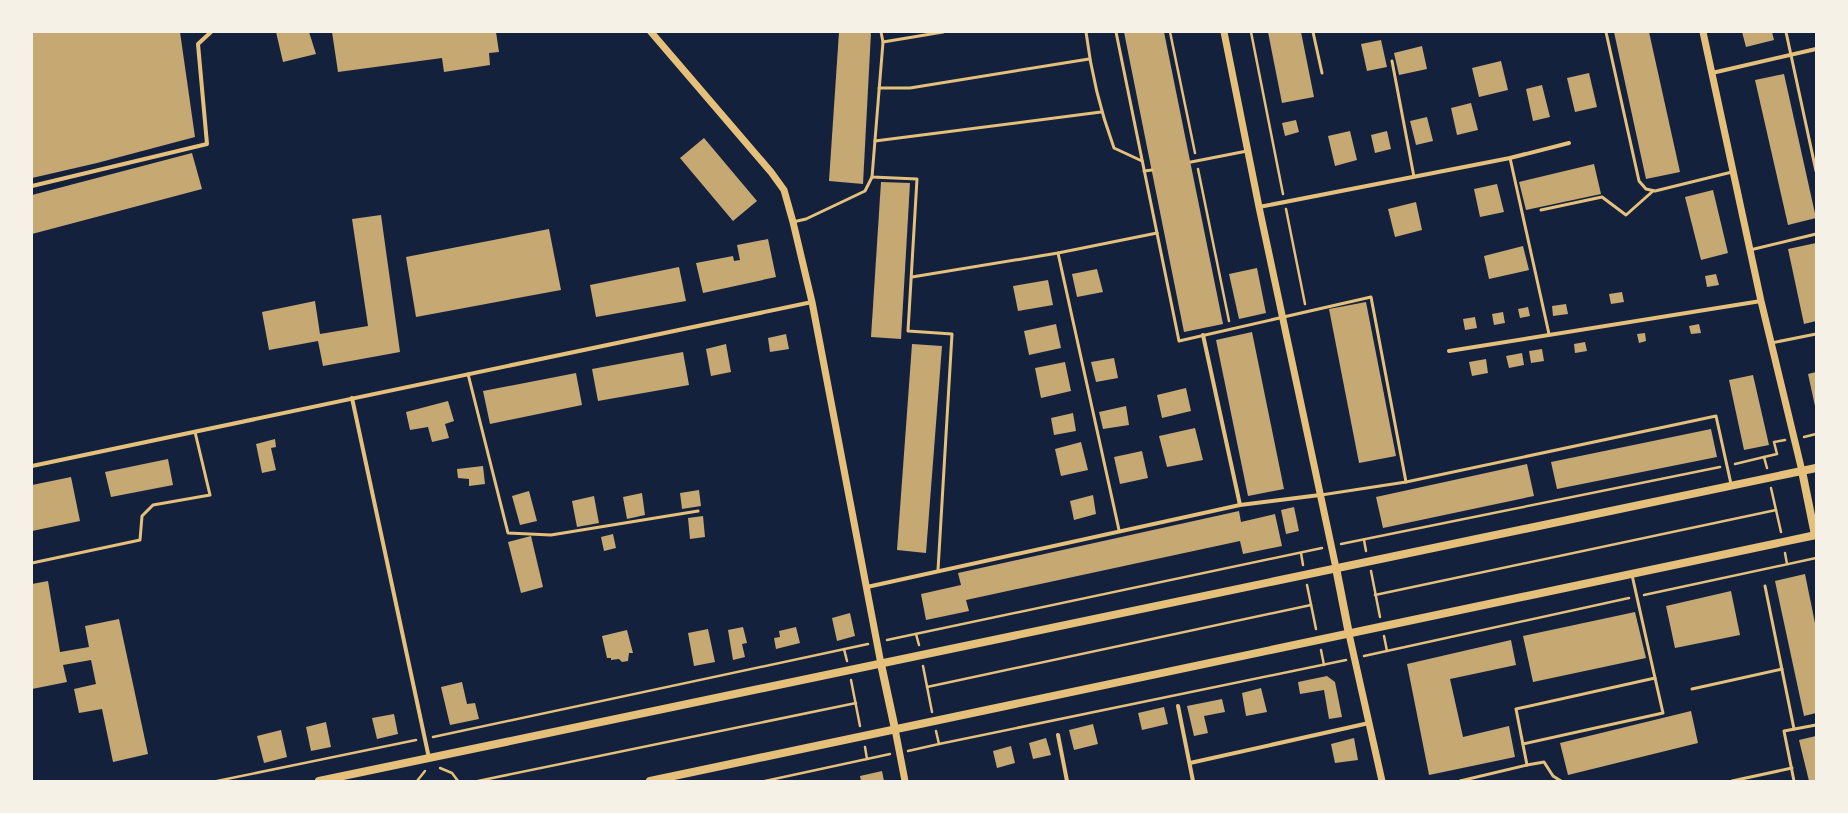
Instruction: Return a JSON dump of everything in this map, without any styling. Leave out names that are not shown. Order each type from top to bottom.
[{"type":"main road","points":[[319,781],[1816,468]]},
{"type":"main road","points":[[650,781],[1816,536],[1802,471]]},
{"type":"main road","points":[[1336,568],[1348,634]]},
{"type":"main road","points":[[881,664],[894,729]]},
{"type":"street","points":[[32,186],[207,144],[198,44],[211,32]]},
{"type":"street","points":[[651,32],[771,172],[784,190],[812,302],[881,664]]},
{"type":"street","points":[[1224,32],[1247,151],[1336,568]]},
{"type":"street","points":[[1703,32],[1760,301],[1802,471]]},
{"type":"street","points":[[1712,73],[1816,49]]},
{"type":"street","points":[[1259,207],[1510,158],[1569,143]]},
{"type":"street","points":[[1449,351],[1760,301]]},
{"type":"street","points":[[32,466],[812,302]]},
{"type":"street","points":[[1203,335],[1240,505]]},
{"type":"street","points":[[352,398],[429,758]]},
{"type":"street","points":[[867,587],[1119,530],[1240,505],[1320,495]]},
{"type":"street","points":[[1348,634],[1382,781]]},
{"type":"street","points":[[1178,706],[1193,781]]},
{"type":"street","points":[[1190,763],[1369,723]]},
{"type":"street","points":[[894,729],[905,781]]},
{"type":"street","points":[[1058,735],[1067,781]]},
{"type":"lane","points":[[793,222],[806,219],[865,191],[872,177],[883,42],[881,32]]},
{"type":"lane","points":[[883,42],[943,32]]},
{"type":"lane","points":[[1086,32],[1089,58],[1101,112],[1114,148],[1142,161]]},
{"type":"lane","points":[[1116,32],[1179,341],[1371,297],[1406,482]]},
{"type":"lane","points":[[1313,32],[1322,73]]},
{"type":"lane","points":[[1606,32],[1639,181],[1646,190],[1653,191],[1732,172]]},
{"type":"lane","points":[[1786,32],[1816,171]]},
{"type":"lane","points":[[879,88],[910,88],[1089,58]]},
{"type":"lane","points":[[1392,61],[1414,177]]},
{"type":"lane","points":[[875,141],[1101,112]]},
{"type":"lane","points":[[1191,162],[1247,151]]},
{"type":"lane","points":[[1510,158],[1549,334]]},
{"type":"lane","points":[[1144,171],[1152,170]]},
{"type":"lane","points":[[872,177],[917,179],[908,331],[952,334],[938,570]]},
{"type":"lane","points":[[1541,210],[1602,197],[1626,215],[1653,191]]},
{"type":"lane","points":[[912,277],[1058,253],[1157,233]]},
{"type":"lane","points":[[1749,250],[1816,234]]},
{"type":"lane","points":[[1058,253],[1119,530]]},
{"type":"lane","points":[[1771,343],[1816,334]]},
{"type":"lane","points":[[468,374],[508,533],[551,536],[698,510]]},
{"type":"lane","points":[[1320,495],[1406,482],[1716,416],[1731,486]]},
{"type":"lane","points":[[32,563],[140,540],[142,516],[153,505],[210,495],[195,432]]},
{"type":"lane","points":[[1523,744],[1663,713],[1632,574]]},
{"type":"lane","points":[[1765,586],[1794,729]]},
{"type":"lane","points":[[1692,689],[1782,670]]},
{"type":"lane","points":[[1527,765],[1516,709],[1655,678]]},
{"type":"lane","points":[[1794,781],[1784,731],[1816,725]]},
{"type":"lane","points":[[1460,781],[1544,762],[1553,776],[1561,781]]},
{"type":"lane","points":[[1732,781],[1792,768]]},
{"type":"path","points":[[1170,32],[1231,329]]},
{"type":"path","points":[[1251,32],[1307,312]]},
{"type":"path","points":[[217,781],[425,739],[1332,546],[1727,466],[1764,457]]},
{"type":"path","points":[[1375,595],[1776,510]]},
{"type":"path","points":[[1364,540],[1387,651]]},
{"type":"path","points":[[1301,553],[1324,665]]},
{"type":"path","points":[[1787,564],[1816,558]]},
{"type":"path","points":[[928,687],[1312,605]]},
{"type":"path","points":[[478,781],[856,703]]},
{"type":"path","points":[[439,767],[452,773],[458,781]]},
{"type":"path","points":[[417,781],[425,771],[432,768]]},
{"type":"building","points":[[32,32],[180,32],[195,137],[97,163],[32,178]]},
{"type":"building","points":[[276,32],[309,32],[316,54],[283,62]]},
{"type":"building","points":[[332,32],[496,32],[499,52],[489,53],[490,65],[444,72],[442,58],[338,72]]},
{"type":"building","points":[[839,32],[871,32],[863,184],[829,181]]},
{"type":"building","points":[[1124,32],[1164,32],[1223,324],[1184,332]]},
{"type":"building","points":[[1268,32],[1301,32],[1314,97],[1282,103]]},
{"type":"building","points":[[1614,32],[1649,32],[1680,172],[1646,179]]},
{"type":"building","points":[[1742,32],[1772,32],[1774,40],[1746,47]]},
{"type":"building","points":[[1381,40],[1387,67],[1367,71],[1361,44]]},
{"type":"building","points":[[1422,46],[1427,69],[1399,75],[1394,53]]},
{"type":"building","points":[[1501,61],[1508,90],[1479,97],[1472,68]]},
{"type":"building","points":[[1589,73],[1597,107],[1575,112],[1567,78]]},
{"type":"building","points":[[1784,74],[1816,218],[1788,225],[1755,80]]},
{"type":"building","points":[[1542,85],[1550,117],[1533,121],[1526,89]]},
{"type":"building","points":[[1471,103],[1478,130],[1457,135],[1451,108]]},
{"type":"building","points":[[1427,117],[1433,141],[1416,145],[1410,121]]},
{"type":"building","points":[[1296,120],[1299,132],[1285,136],[1282,123]]},
{"type":"building","points":[[1350,131],[1357,160],[1335,166],[1328,136]]},
{"type":"building","points":[[1387,131],[1391,149],[1375,153],[1371,135]]},
{"type":"building","points":[[704,138],[757,201],[733,221],[680,158]]},
{"type":"building","points":[[192,153],[202,189],[32,234],[32,195]]},
{"type":"building","points":[[1594,164],[1601,194],[1526,210],[1519,182]]},
{"type":"building","points":[[881,182],[910,183],[901,339],[871,337]]},
{"type":"building","points":[[1497,184],[1504,212],[1480,217],[1474,189]]},
{"type":"building","points":[[1713,190],[1728,253],[1701,260],[1685,197]]},
{"type":"building","points":[[1416,202],[1422,230],[1395,237],[1388,209]]},
{"type":"building","points":[[381,215],[400,352],[323,366],[318,341],[269,350],[262,312],[315,301],[320,334],[368,326],[352,219]]},
{"type":"building","points":[[549,229],[561,290],[416,317],[406,257]]},
{"type":"building","points":[[768,239],[776,277],[703,293],[696,263],[733,256],[734,261],[740,260],[737,245]]},
{"type":"building","points":[[1816,243],[1816,321],[1804,324],[1788,249]]},
{"type":"building","points":[[1523,246],[1529,270],[1489,279],[1484,256]]},
{"type":"building","points":[[679,267],[686,301],[596,317],[590,285]]},
{"type":"building","points":[[1257,268],[1266,313],[1239,319],[1229,274]]},
{"type":"building","points":[[1097,269],[1103,292],[1077,297],[1072,274]]},
{"type":"building","points":[[1716,274],[1719,285],[1707,287],[1705,276]]},
{"type":"building","points":[[1048,280],[1053,305],[1018,311],[1013,286]]},
{"type":"building","points":[[1622,292],[1624,302],[1611,304],[1609,294]]},
{"type":"building","points":[[1366,302],[1396,456],[1359,463],[1329,309]]},
{"type":"building","points":[[1566,304],[1568,314],[1553,316],[1552,306]]},
{"type":"building","points":[[1528,307],[1530,316],[1520,318],[1518,309]]},
{"type":"building","points":[[1503,312],[1505,323],[1494,325],[1492,314]]},
{"type":"building","points":[[1475,317],[1477,328],[1465,330],[1463,319]]},
{"type":"building","points":[[1056,324],[1061,348],[1029,355],[1024,331]]},
{"type":"building","points":[[1699,324],[1701,333],[1691,334],[1689,326]]},
{"type":"building","points":[[1252,332],[1284,489],[1248,496],[1216,340]]},
{"type":"building","points":[[1645,333],[1646,341],[1639,343],[1637,334]]},
{"type":"building","points":[[786,334],[789,349],[770,352],[768,338]]},
{"type":"building","points":[[1585,342],[1587,351],[1575,353],[1574,344]]},
{"type":"building","points":[[726,344],[731,372],[711,376],[706,349]]},
{"type":"building","points":[[912,344],[942,346],[926,553],[897,550]]},
{"type":"building","points":[[1542,349],[1544,361],[1531,363],[1529,351]]},
{"type":"building","points":[[683,352],[689,385],[598,401],[592,369]]},
{"type":"building","points":[[1522,353],[1524,365],[1509,368],[1506,356]]},
{"type":"building","points":[[1114,358],[1118,378],[1096,382],[1091,362]]},
{"type":"building","points":[[1486,359],[1488,373],[1472,376],[1469,362]]},
{"type":"building","points":[[1065,362],[1071,391],[1041,398],[1035,368]]},
{"type":"building","points":[[1816,372],[1816,406],[1815,406],[1808,374]]},
{"type":"building","points":[[576,373],[582,405],[490,424],[483,391]]},
{"type":"building","points":[[1753,375],[1769,445],[1744,450],[1729,380]]},
{"type":"building","points":[[1186,388],[1191,411],[1162,418],[1157,395]]},
{"type":"building","points":[[448,401],[454,421],[445,424],[449,438],[432,442],[428,427],[410,430],[406,412]]},
{"type":"building","points":[[1126,406],[1129,425],[1103,429],[1099,412]]},
{"type":"building","points":[[1073,413],[1076,431],[1054,435],[1051,418]]},
{"type":"building","points":[[1195,428],[1203,460],[1167,467],[1159,436]]},
{"type":"building","points":[[1711,429],[1717,457],[1557,489],[1551,462]]},
{"type":"building","points":[[275,439],[276,447],[271,448],[276,470],[262,473],[256,444]]},
{"type":"building","points":[[1081,442],[1088,470],[1061,476],[1055,449]]},
{"type":"building","points":[[1142,451],[1148,478],[1120,484],[1114,457]]},
{"type":"building","points":[[168,459],[173,485],[111,497],[105,472]]},
{"type":"building","points":[[1527,464],[1534,496],[1383,528],[1376,497]]},
{"type":"building","points":[[483,466],[485,484],[469,486],[469,479],[458,478],[457,469]]},
{"type":"building","points":[[71,477],[80,521],[32,531],[32,485]]},
{"type":"building","points":[[699,490],[701,506],[682,509],[680,493]]},
{"type":"building","points":[[529,491],[537,521],[520,525],[512,496]]},
{"type":"building","points":[[642,493],[645,515],[627,519],[623,497]]},
{"type":"building","points":[[1093,495],[1096,514],[1074,520],[1070,501]]},
{"type":"building","points":[[594,496],[599,523],[577,527],[572,501]]},
{"type":"building","points":[[1294,507],[1299,531],[1286,534],[1281,510]]},
{"type":"building","points":[[1239,511],[1241,522],[1275,514],[1282,546],[1243,554],[1240,541],[966,600],[969,611],[926,620],[921,594],[961,585],[958,573]]},
{"type":"building","points":[[703,516],[705,537],[690,539],[688,518]]},
{"type":"building","points":[[613,534],[616,548],[604,551],[601,537]]},
{"type":"building","points":[[531,536],[543,587],[521,593],[508,542]]},
{"type":"building","points":[[1805,574],[1816,628],[1816,713],[1804,716],[1775,581]]},
{"type":"building","points":[[48,581],[60,652],[89,647],[85,626],[119,619],[148,754],[113,762],[102,709],[79,713],[74,689],[96,684],[91,660],[63,665],[67,682],[32,689],[32,584]]},
{"type":"building","points":[[1731,591],[1740,635],[1675,648],[1666,606]]},
{"type":"building","points":[[1635,612],[1646,658],[1533,682],[1523,636]]},
{"type":"building","points":[[850,613],[855,636],[837,641],[832,618]]},
{"type":"building","points":[[743,627],[747,643],[742,644],[745,657],[733,660],[728,630]]},
{"type":"building","points":[[796,627],[800,643],[776,649],[774,638],[780,637],[779,631]]},
{"type":"building","points":[[708,629],[715,662],[694,666],[688,633]]},
{"type":"building","points":[[627,630],[633,653],[629,653],[628,661],[622,662],[619,659],[611,660],[611,658],[607,658],[602,636]]},
{"type":"building","points":[[1511,640],[1516,665],[1450,679],[1463,737],[1509,726],[1515,757],[1429,775],[1407,664]]},
{"type":"building","points":[[1327,676],[1335,682],[1342,717],[1329,719],[1324,690],[1300,694],[1298,682]]},
{"type":"building","points":[[462,682],[467,704],[475,703],[479,719],[450,725],[441,687]]},
{"type":"building","points":[[1261,688],[1267,712],[1246,716],[1242,693]]},
{"type":"building","points":[[1222,699],[1225,712],[1204,716],[1208,733],[1194,736],[1187,706]]},
{"type":"building","points":[[1164,707],[1168,724],[1142,730],[1138,713]]},
{"type":"building","points":[[1691,711],[1698,743],[1568,775],[1560,743]]},
{"type":"building","points":[[394,714],[398,734],[377,739],[372,718]]},
{"type":"building","points":[[326,722],[331,747],[311,751],[306,727]]},
{"type":"building","points":[[1093,724],[1098,744],[1074,750],[1069,730]]},
{"type":"building","points":[[281,730],[287,757],[264,763],[257,736]]},
{"type":"building","points":[[1816,736],[1816,781],[1809,781],[1799,740]]},
{"type":"building","points":[[1046,738],[1051,755],[1033,759],[1029,743]]},
{"type":"building","points":[[1354,738],[1358,760],[1335,763],[1331,744]]},
{"type":"building","points":[[1011,746],[1015,763],[997,768],[993,751]]},
{"type":"building","points":[[882,771],[884,781],[861,781],[860,776]]}]
